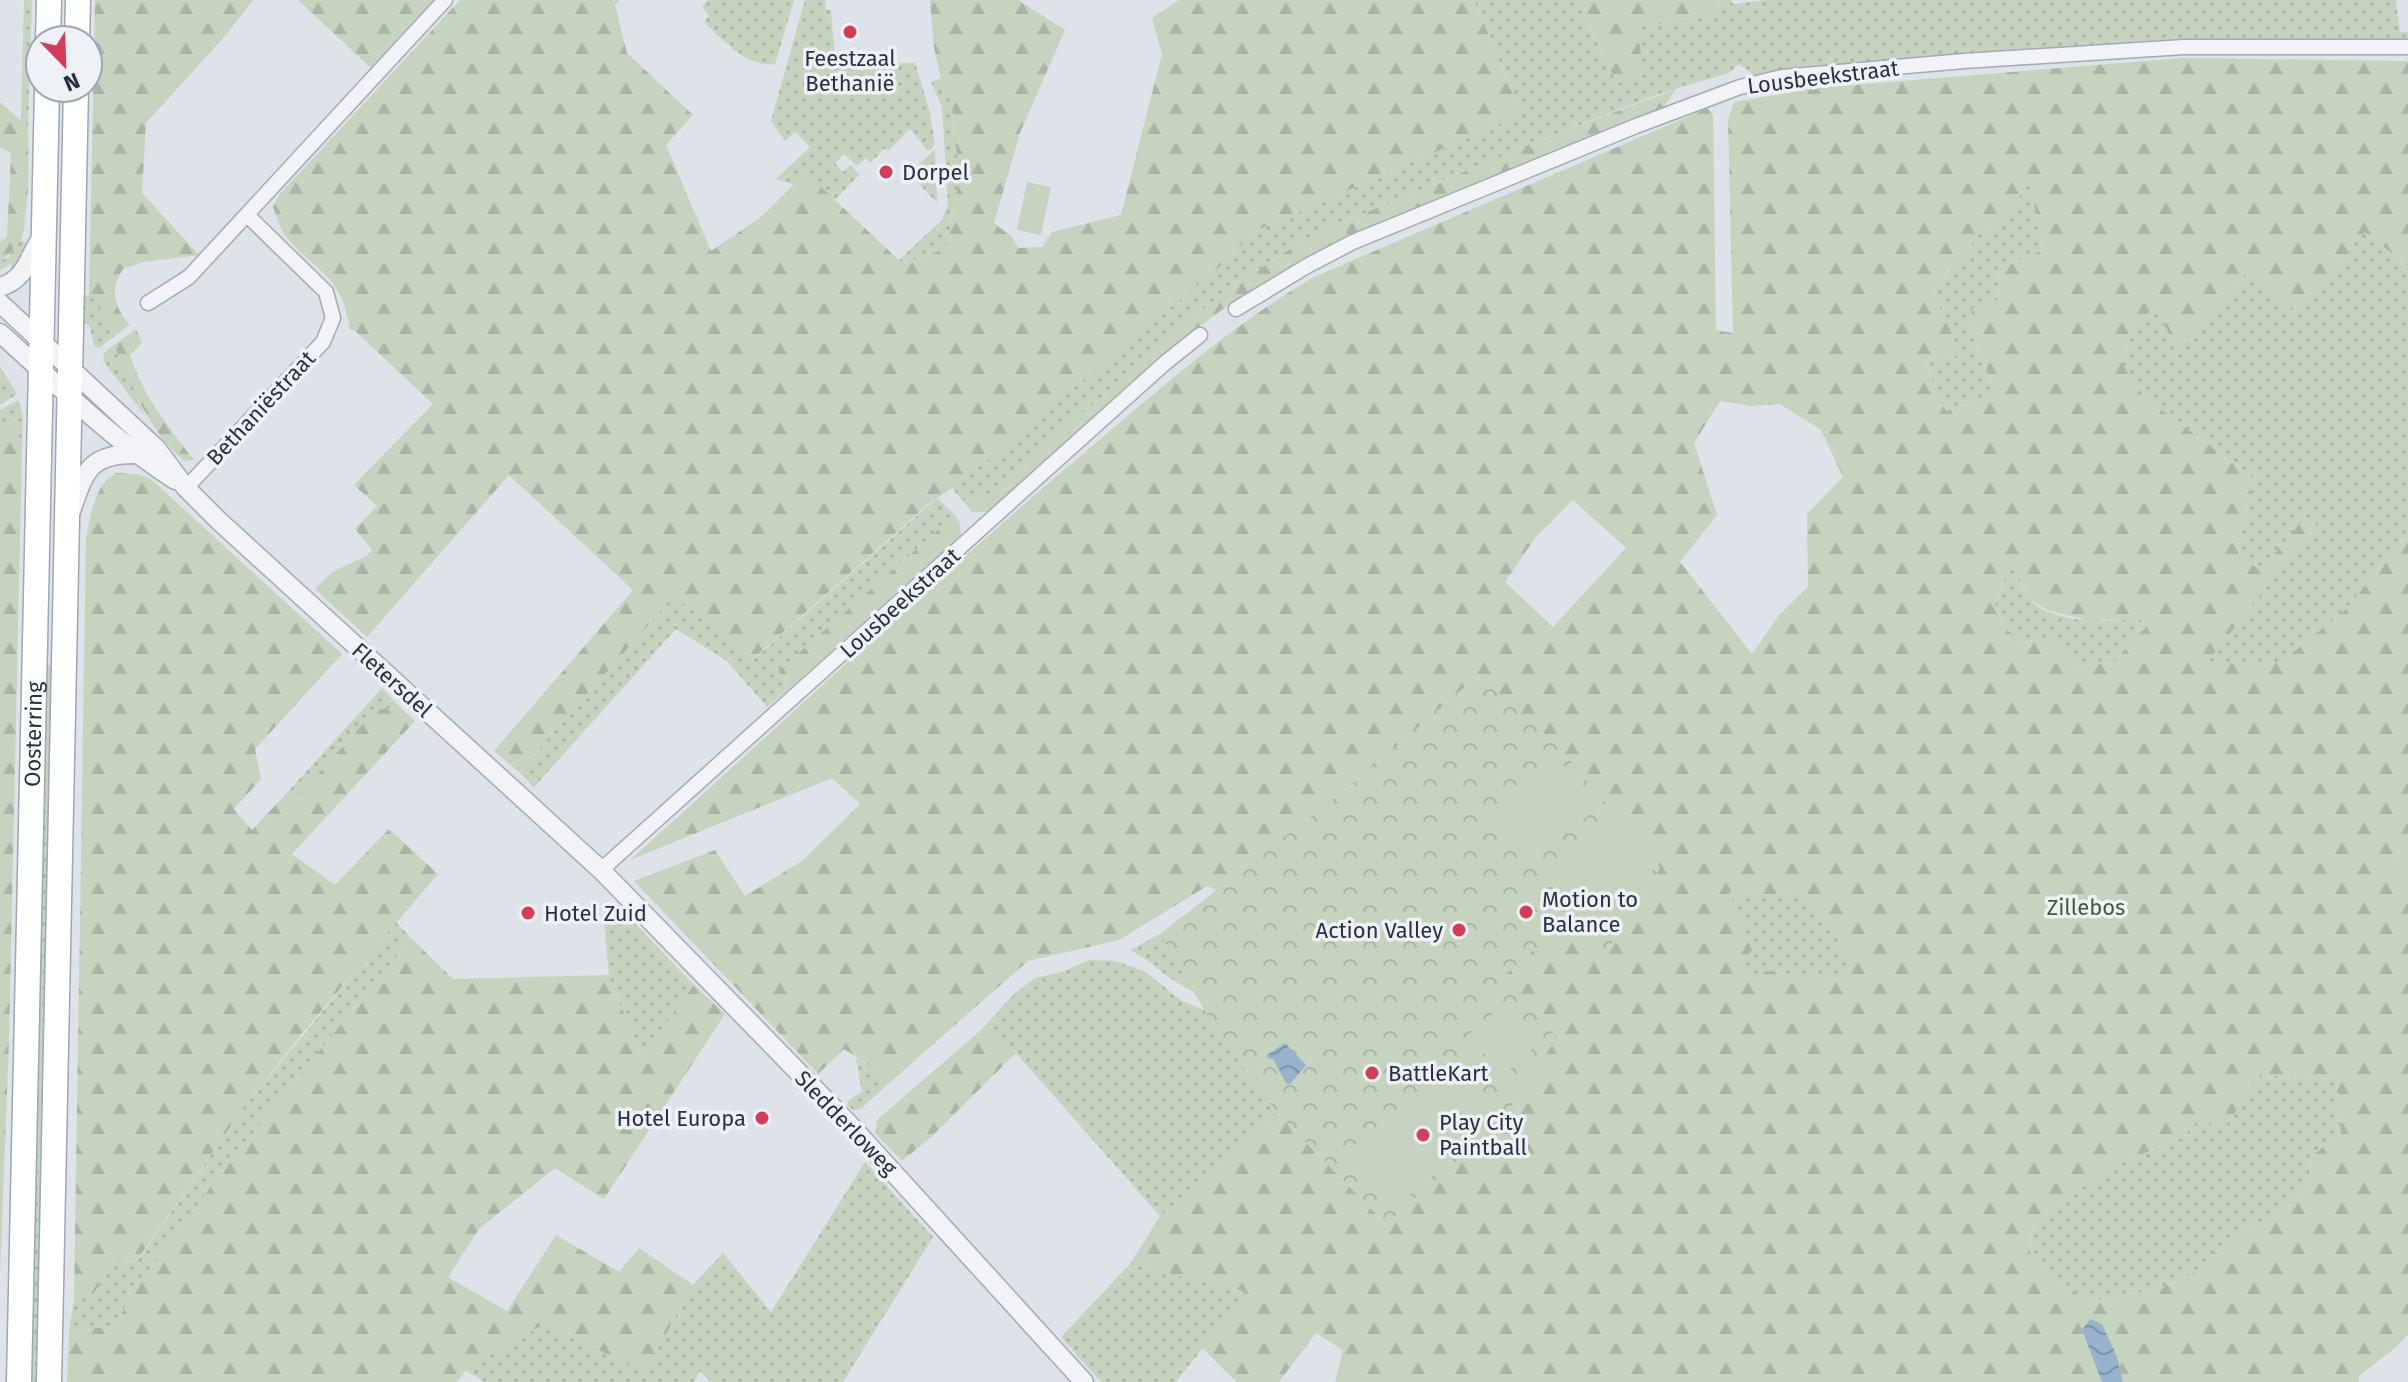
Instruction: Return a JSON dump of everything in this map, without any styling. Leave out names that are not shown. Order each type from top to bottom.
[{"type":"main road","points":[[48,24],[49,0]]},
{"type":"main road","points":[[77,24],[78,0]]},
{"type":"main road","name":"Oosterring","points":[[19,1382],[47,104]]},
{"type":"main road","name":"Oosterring","points":[[49,1382],[76,104]]},
{"type":"street","points":[[148,303],[189,277],[445,0]]},
{"type":"street","name":"Lousbeekstraat","points":[[1236,309],[1353,242],[1719,92],[1754,83],[1782,77],[1964,61],[2184,47],[2408,47]]},
{"type":"street","name":"Bethaniëstraat","points":[[186,488],[323,342],[333,318],[326,292],[248,216]]},
{"type":"street","points":[[0,287],[12,283],[26,271],[33,249],[44,233]]},
{"type":"street","name":"Fletersdel","points":[[0,303],[156,448],[186,488],[300,596],[601,870]]},
{"type":"street","name":"Fletersdel","points":[[0,333],[135,454],[186,488]]},
{"type":"street","name":"Lousbeekstraat","points":[[601,870],[1165,363],[1200,335]]},
{"type":"street","points":[[67,525],[87,470],[93,463],[120,454],[135,454]]},
{"type":"street","name":"Sledderloweg","points":[[601,870],[851,1126],[1084,1382]]},
{"type":"green space","points":[[24,0],[32,0],[31,24],[24,24],[24,104],[29,104],[28,127],[21,121]]},
{"type":"green space","points":[[95,0],[253,0],[225,36],[146,123],[142,193],[199,255],[143,262],[123,269],[116,284],[115,298],[130,325],[112,338],[96,296],[89,295],[93,104],[104,104],[104,24],[95,24]]},
{"type":"green space","points":[[298,0],[434,0],[371,68]]},
{"type":"green space","points":[[460,0],[619,0],[615,5],[627,53],[693,115],[666,145],[711,251],[761,217],[806,173],[903,264],[947,248],[959,178],[952,106],[941,79],[934,48],[930,0],[1018,0],[1065,30],[1020,133],[994,223],[1012,237],[1018,248],[1042,247],[1052,232],[1121,215],[1162,54],[1152,18],[1179,0],[1474,0],[1522,114],[1258,230],[1216,270],[963,481],[932,501],[753,659],[674,596],[519,772],[494,751],[633,590],[509,475],[367,637],[315,589],[332,572],[372,550],[355,529],[377,506],[354,485],[433,404],[354,330],[350,330],[342,298],[336,288],[286,237],[273,207],[280,194]]},
{"type":"green space","points":[[708,0],[794,0],[775,64],[754,61],[727,44],[704,22],[709,15],[702,7]]},
{"type":"green space","points":[[805,0],[825,0],[826,10],[831,10],[835,60],[858,58],[859,64],[915,63],[929,109],[935,144],[928,151],[910,129],[888,151],[885,148],[870,163],[866,158],[857,166],[844,154],[835,163],[843,172],[851,165],[859,175],[835,200],[806,174],[794,185],[776,179],[810,147],[795,132],[785,141],[771,121]]},
{"type":"green space","points":[[1474,0],[1577,0],[1617,84],[1636,27],[1720,16],[1718,0],[1731,0],[1733,4],[1766,0],[2398,0],[2400,32],[2408,32],[2408,39],[2164,40],[1962,54],[1755,76],[1739,64],[1729,73],[1662,93],[1533,143],[1314,234],[1232,286],[1177,330],[986,498],[962,500],[952,488],[1216,270],[1258,230],[1522,114]]},
{"type":"green space","points":[[1577,0],[1718,0],[1720,16],[1637,27],[1644,75],[1617,84]]},
{"type":"green space","name":"Zillebos","points":[[2183,58],[2408,61],[2408,266],[2365,232],[2298,313],[2248,271],[2179,355],[2156,307],[2131,326],[2123,365],[2144,397],[2253,477],[2238,552],[2260,571],[2306,516],[2317,524],[2208,661],[2241,664],[2281,662],[2345,610],[2408,535],[2408,847],[2393,854],[2408,888],[2408,1334],[2359,1376],[2359,1382],[2123,1382],[2117,1357],[2082,1330],[2102,1382],[1335,1382],[1343,1350],[1316,1333],[1279,1382],[1237,1382],[1202,1348],[1247,1292],[1130,1264],[1160,1216],[1278,1114],[1386,1224],[1502,977],[1564,924],[1599,963],[1660,868],[1478,676],[1355,782],[1217,890],[1207,886],[1119,940],[1028,961],[888,1084],[880,1073],[844,1049],[818,1074],[634,881],[715,850],[745,896],[802,861],[860,804],[832,778],[630,860],[1084,453],[1224,338],[1314,277],[1708,108],[1713,115],[1716,330],[1733,333],[1728,119],[1734,102],[1816,88]],"holes":[[[2030,182],[2043,250],[1998,269],[1999,299],[1972,308],[1970,330],[1997,394],[1946,411],[1929,372],[1927,359],[1962,355],[1933,293],[1950,267],[1971,262],[1973,236],[1999,226]],[[1720,401],[1750,406],[1780,404],[1821,430],[1843,477],[1807,514],[1808,587],[1780,614],[1752,654],[1680,562],[1717,515],[1694,443]],[[1573,500],[1626,548],[1553,627],[1505,582],[1535,538]],[[2013,566],[2031,599],[2045,609],[2081,618],[2088,628],[2103,620],[2152,620],[2113,663],[2073,666],[2060,641],[2047,639],[2020,643],[2005,627],[1995,606],[2002,584]],[[1729,891],[1739,894],[1803,895],[1841,944],[1851,977],[1833,979],[1762,971],[1751,978],[1741,969],[1752,949]],[[2260,1075],[2336,1079],[2341,1133],[2311,1157],[2308,1187],[2284,1210],[2232,1237],[2192,1274],[2158,1289],[2093,1301],[2060,1285],[2029,1251],[2033,1226],[2073,1194],[2127,1160],[2183,1138],[2194,1123],[2225,1127]]]},
{"type":"green space","points":[[941,78],[952,106],[959,178],[947,248],[903,264],[899,260],[942,220],[948,204],[942,107],[931,82]]},
{"type":"green space","points":[[1676,89],[1663,108],[1530,161],[1305,259],[1237,299],[1171,347],[996,508],[987,512],[972,512],[962,500],[986,498],[1177,330],[1232,286],[1314,234],[1533,143]]},
{"type":"green space","points":[[0,102],[28,127],[29,161],[27,201],[19,238],[11,252],[0,261],[0,242],[7,237],[11,153],[0,147]]},
{"type":"green space","points":[[935,149],[937,203],[910,174]]},
{"type":"green space","points":[[2030,181],[2043,250],[1998,269],[1999,299],[1970,330],[1997,394],[1945,411],[1927,359],[1961,355],[1933,293],[1973,236],[1999,226]]},
{"type":"green space","points":[[1027,182],[1051,187],[1041,235],[1017,230]]},
{"type":"green space","points":[[27,216],[21,241],[30,244],[16,273],[10,264],[0,270],[0,261],[9,257]]},
{"type":"green space","points":[[2366,232],[2408,266],[2408,535],[2345,610],[2281,662],[2241,664],[2207,661],[2306,517],[2260,571],[2238,552],[2253,477],[2144,397],[2123,365],[2131,326],[2156,307],[2179,355],[2248,271]]},
{"type":"green space","points":[[87,295],[96,295],[112,338],[99,348],[94,346],[90,327],[80,320],[80,301]]},
{"type":"green space","points":[[136,329],[142,343],[130,355],[135,369],[157,410],[194,460],[184,461],[151,422],[114,345]]},
{"type":"green space","points":[[114,345],[146,417],[103,361],[104,353]]},
{"type":"green space","points":[[0,367],[17,394],[0,405]]},
{"type":"green space","points":[[18,400],[23,415],[22,449],[15,419],[0,428],[0,410]]},
{"type":"green space","points":[[15,419],[22,449],[9,1040],[0,1276],[0,428]]},
{"type":"green space","points":[[116,473],[138,474],[152,480],[342,654],[255,749],[261,779],[234,809],[252,830],[284,796],[294,801],[376,709],[401,708],[415,721],[292,854],[335,885],[389,829],[438,874],[244,1107],[137,1260],[115,1265],[93,1294],[74,1299],[86,539],[98,493]]},
{"type":"green space","points":[[937,498],[955,515],[778,671],[790,688],[767,707],[727,661],[676,629],[534,787],[519,772],[674,596],[754,659]]},
{"type":"green space","points":[[955,515],[960,523],[961,535],[790,688],[778,671]]},
{"type":"green space","points":[[2014,565],[2030,598],[2046,611],[2085,620],[2153,619],[2113,663],[2073,666],[2047,639],[2020,643],[2005,627],[1995,606],[2002,584]]},
{"type":"green space","points":[[43,665],[55,665],[39,1382],[27,1382]]},
{"type":"green space","points":[[1478,676],[1556,744],[1660,868],[1599,963],[1564,925],[1502,977],[1557,1038],[1503,1119],[1386,1224],[1278,1114],[1220,1037],[1160,934],[1355,782]]},
{"type":"green space","points":[[382,688],[401,708],[376,709],[294,801],[284,796]]},
{"type":"green space","points":[[1558,758],[1598,808],[1531,862],[1492,814]]},
{"type":"green space","points":[[1607,817],[1653,871],[1601,948],[1544,874]]},
{"type":"green space","points":[[2408,847],[2408,888],[2393,854]]},
{"type":"green space","points":[[1728,890],[1739,894],[1803,895],[1841,944],[1852,977],[1833,979],[1815,975],[1751,979],[1741,969]]},
{"type":"green space","points":[[619,907],[694,985],[641,1057],[609,975],[604,920]]},
{"type":"green space","points":[[396,922],[411,938],[241,1147],[135,1287],[116,1325],[69,1332],[74,1299],[93,1294],[115,1265],[138,1260],[244,1107]]},
{"type":"green space","points":[[1160,934],[1197,963],[1220,1003],[1179,984],[1130,950]]},
{"type":"green space","points":[[411,938],[453,979],[609,975],[641,1057],[694,985],[725,1014],[604,1199],[555,1168],[479,1229],[448,1277],[507,1311],[556,1235],[619,1272],[639,1248],[693,1285],[645,1372],[544,1324],[466,1370],[457,1382],[67,1382],[69,1332],[116,1325],[135,1287],[241,1147]]},
{"type":"green space","points":[[1089,960],[1116,961],[1144,971],[1182,1001],[1211,1013],[1297,1101],[1160,1216],[1016,1053],[982,1029],[1015,993],[1035,978],[1062,972]]},
{"type":"green space","points":[[1507,1001],[1542,1041],[1503,1075],[1468,1035]]},
{"type":"green space","points":[[982,1029],[1016,1053],[930,1138],[902,1161],[875,1133],[877,1120]]},
{"type":"green space","points":[[856,1058],[880,1073],[888,1084],[855,1111],[847,1106],[849,1100],[862,1092]]},
{"type":"green space","name":"Play City Paintball","points":[[1452,1062],[1500,1118],[1395,1208],[1347,1152]]},
{"type":"green space","points":[[2260,1075],[2336,1079],[2341,1133],[2311,1157],[2308,1187],[2284,1210],[2232,1237],[2192,1274],[2158,1289],[2093,1301],[2060,1285],[2029,1251],[2033,1226],[2073,1194],[2127,1160],[2183,1138],[2194,1123],[2225,1127]]},
{"type":"green space","points":[[865,1162],[933,1237],[843,1382],[711,1382],[700,1371],[694,1382],[485,1382],[465,1370],[544,1324],[645,1371],[693,1285],[723,1253],[771,1312]]},
{"type":"green space","points":[[1130,1264],[1248,1292],[1176,1382],[1101,1382],[1061,1337]]},
{"type":"water","points":[[1285,1043],[1306,1065],[1290,1084],[1286,1083],[1273,1059],[1267,1055]]},
{"type":"water","points":[[2090,1319],[2102,1324],[2117,1357],[2123,1382],[2102,1382],[2082,1330]]},
{"type":"place","name":"Feestzaal Bethanië","points":[[850,32]]},
{"type":"place","name":"Dorpel","points":[[886,172]]},
{"type":"place","name":"Motion to Balance","points":[[1526,912]]},
{"type":"place","name":"Hotel Zuid","points":[[528,913]]},
{"type":"place","name":"Action Valley","points":[[1459,930]]},
{"type":"place","name":"BattleKart","points":[[1372,1073]]},
{"type":"place","name":"Hotel Europa","points":[[762,1118]]},
{"type":"place","name":"Play City Paintball","points":[[1423,1135]]}]
